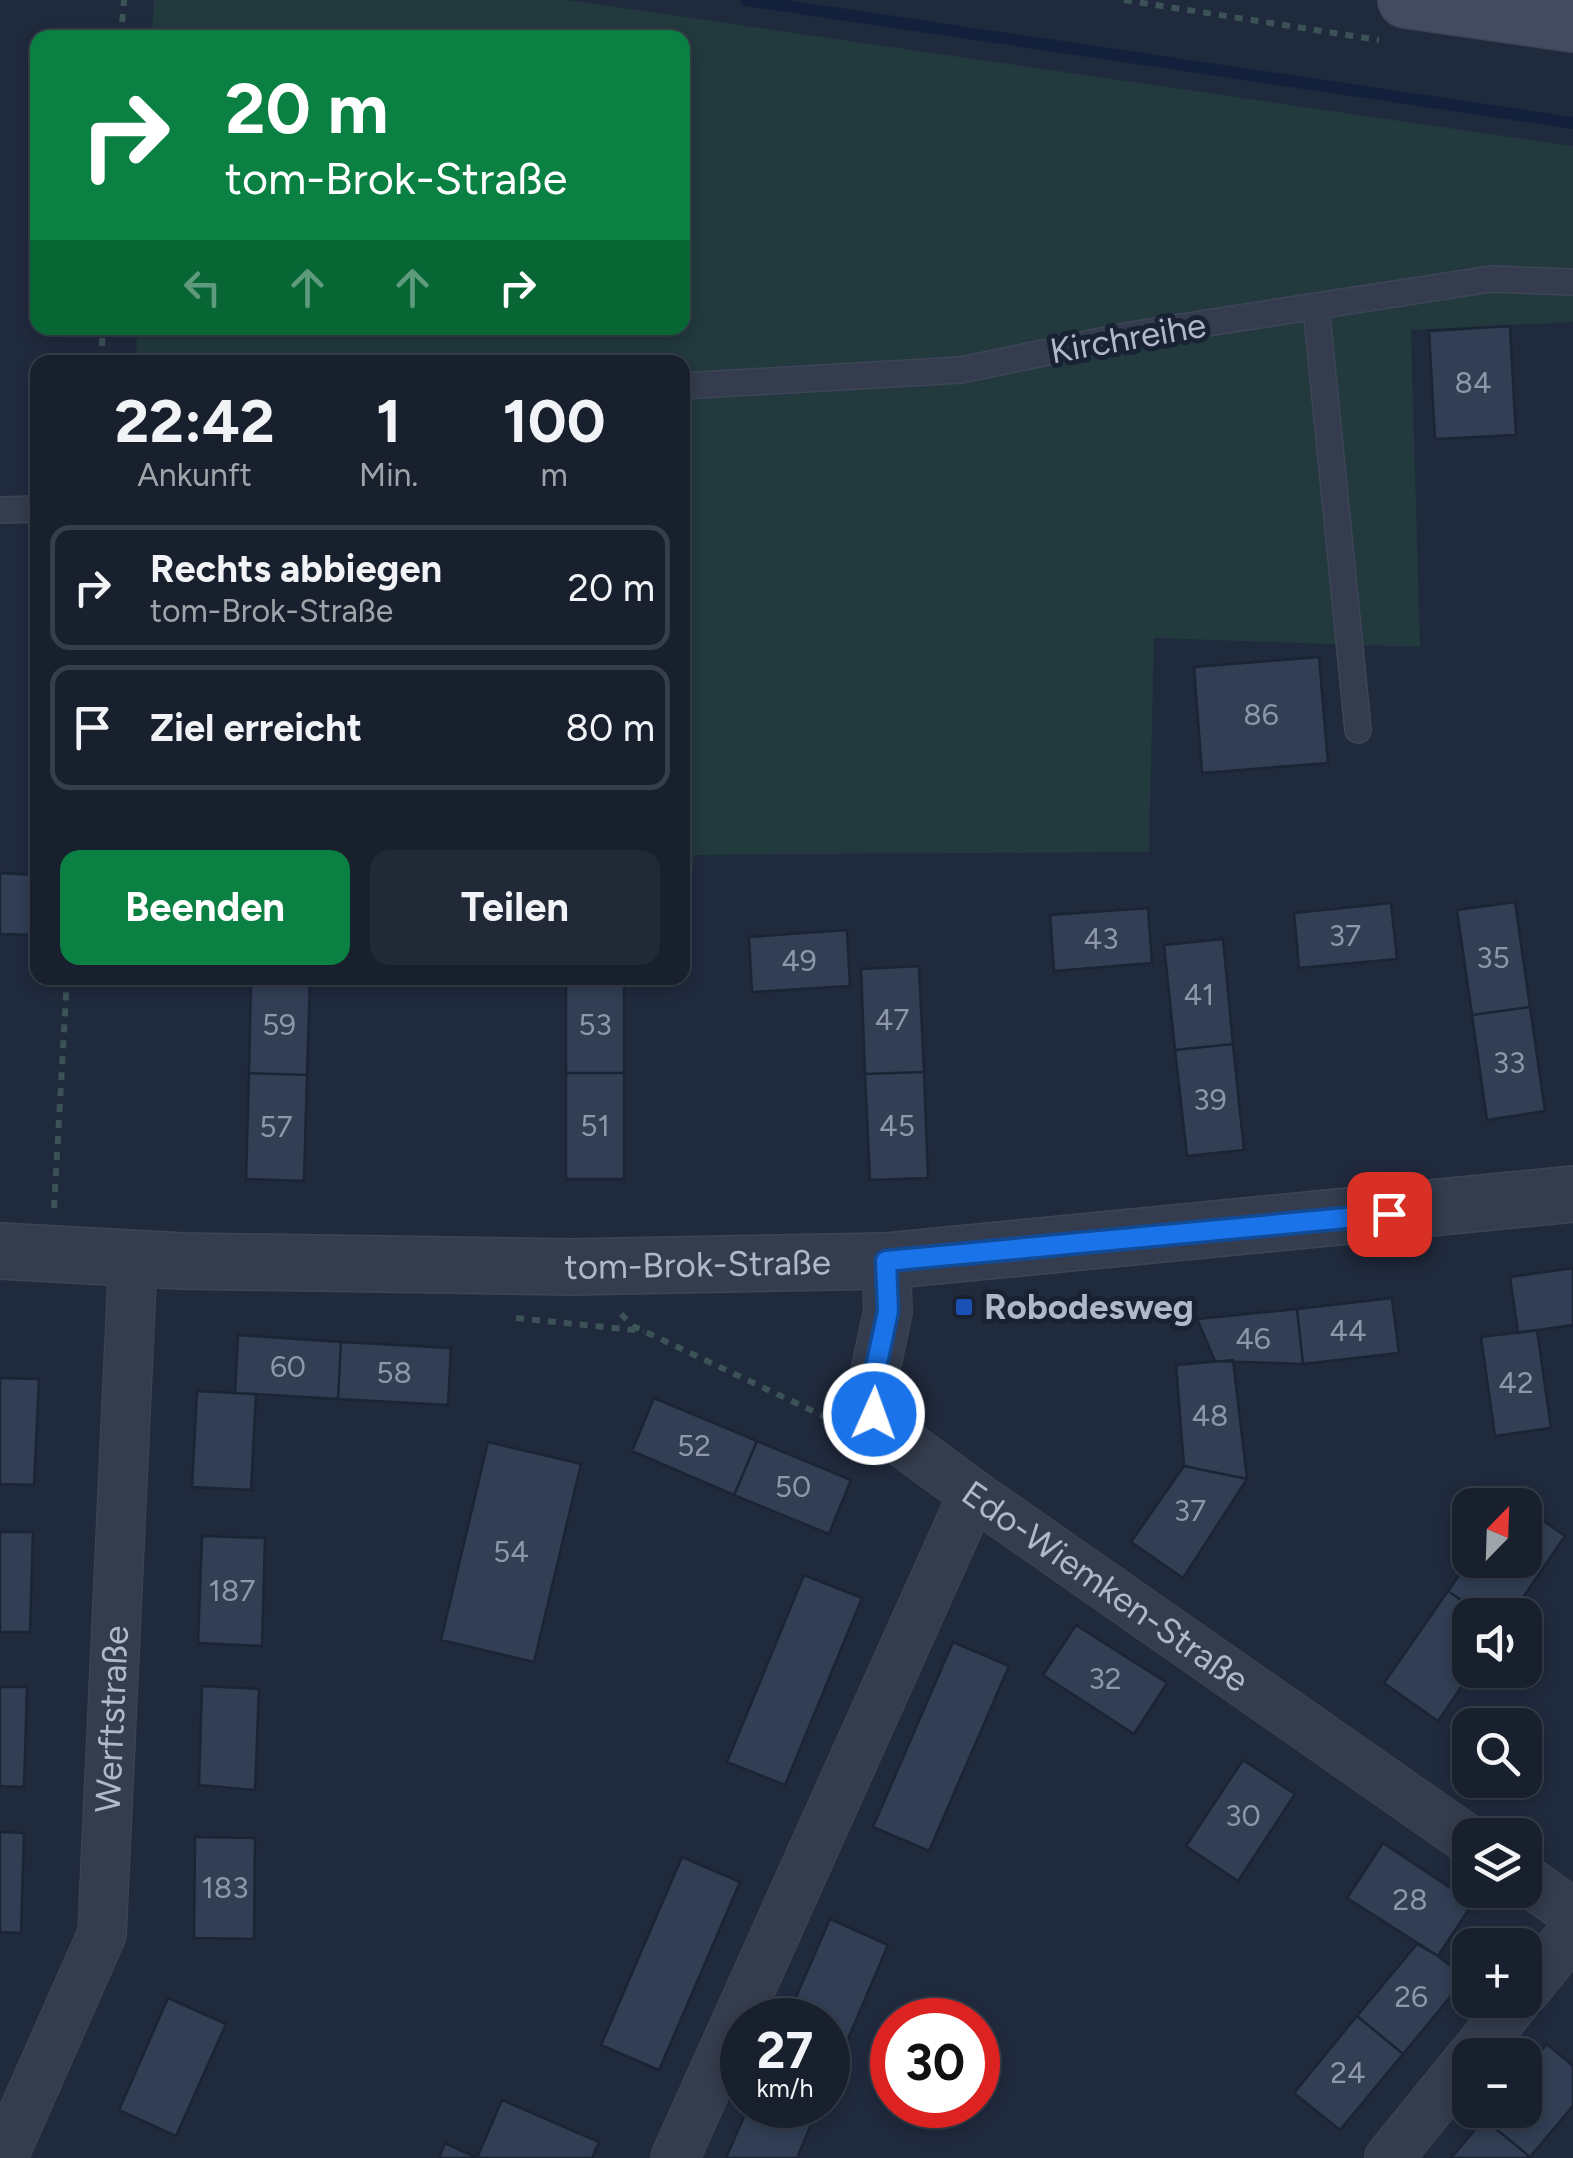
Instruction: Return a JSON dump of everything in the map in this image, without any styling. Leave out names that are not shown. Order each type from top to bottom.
[{"type":"main road","points":[[1402,21],[1573,24]]},
{"type":"street","name":"tom-Brok-Straße","points":[[26,1253],[749,1273],[1573,1194]]},
{"type":"street","name":"Werftstraße","points":[[3,2158],[102,1934],[133,1258]]},
{"type":"street","points":[[886,1261],[888,1311],[870,1396],[874,1414],[888,1430]]},
{"type":"street","name":"Edo-Wiemken-Straße","points":[[888,1430],[973,1494],[1452,1828]]},
{"type":"street","points":[[675,2158],[973,1494]]},
{"type":"street","points":[[1542,1891],[1573,1913]]},
{"type":"street","points":[[1542,1969],[1573,1932]]},
{"type":"street","points":[[1486,2038],[1502,2018]]},
{"type":"street","points":[[1388,2158],[1452,2079]]},
{"type":"lane","name":"Kirchreihe","points":[[690,386],[961,370],[1130,335],[1491,278],[1573,282]]},
{"type":"lane","points":[[1316,306],[1358,730]]},
{"type":"lane","points":[[0,510],[30,509]]},
{"type":"path","points":[[122,30],[124,0]]},
{"type":"path","points":[[1124,0],[1402,21]]},
{"type":"path","points":[[26,1253],[66,985]]},
{"type":"path","points":[[572,1267],[634,1326],[831,1420],[888,1430]]},
{"type":"path","points":[[499,1316],[644,1331]]},
{"type":"green space","points":[[154,0],[568,0],[1573,146],[1573,322],[1411,330],[1420,647],[1154,638],[1149,852],[694,855],[690,889],[690,355],[136,355],[137,335],[690,335],[690,30],[152,30]]},
{"type":"building","points":[[1510,326],[1516,435],[1435,439],[1429,331]]},
{"type":"building","points":[[1319,657],[1328,763],[1202,773],[1194,667]]},
{"type":"building","points":[[0,873],[30,875],[30,935],[0,934]]},
{"type":"building","points":[[1515,902],[1530,1007],[1472,1015],[1457,910]]},
{"type":"building","points":[[1391,903],[1397,959],[1299,968],[1294,913]]},
{"type":"building","points":[[1148,908],[1152,963],[1054,971],[1050,915]]},
{"type":"building","points":[[847,930],[850,986],[752,992],[749,937]]},
{"type":"building","points":[[1223,939],[1233,1044],[1175,1050],[1164,945]]},
{"type":"building","points":[[919,966],[924,1072],[865,1074],[861,969]]},
{"type":"building","points":[[251,985],[310,985],[307,1075],[249,1073]]},
{"type":"building","points":[[566,985],[624,985],[624,1073],[566,1073]]},
{"type":"building","points":[[1530,1007],[1545,1111],[1487,1120],[1472,1015]]},
{"type":"building","points":[[1233,1044],[1244,1150],[1187,1156],[1175,1050]]},
{"type":"building","points":[[924,1072],[928,1178],[870,1180],[865,1074]]},
{"type":"building","points":[[249,1073],[307,1075],[304,1181],[246,1179]]},
{"type":"building","points":[[566,1073],[624,1073],[624,1179],[566,1179]]},
{"type":"building","points":[[1573,1268],[1573,1325],[1518,1333],[1510,1277]]},
{"type":"building","points":[[1392,1298],[1399,1353],[1303,1364],[1297,1309]]},
{"type":"building","points":[[1297,1309],[1303,1364],[1215,1361],[1197,1319]]},
{"type":"building","points":[[1537,1330],[1551,1428],[1495,1436],[1481,1337]]},
{"type":"building","points":[[238,1335],[341,1342],[338,1399],[235,1393]]},
{"type":"building","points":[[341,1342],[451,1348],[448,1405],[338,1399]]},
{"type":"building","points":[[1233,1360],[1247,1479],[1184,1466],[1176,1365]]},
{"type":"building","points":[[0,1378],[39,1379],[34,1485],[0,1484]]},
{"type":"building","points":[[197,1391],[256,1394],[251,1490],[192,1487]]},
{"type":"building","points":[[654,1398],[757,1441],[734,1495],[632,1451]]},
{"type":"building","points":[[757,1441],[851,1480],[829,1534],[734,1495]]},
{"type":"building","points":[[488,1442],[581,1464],[534,1662],[441,1640]]},
{"type":"building","points":[[1184,1466],[1247,1479],[1183,1578],[1131,1542]]},
{"type":"building","points":[[1542,1520],[1565,1536],[1542,1570]]},
{"type":"building","points":[[0,1532],[33,1532],[30,1632],[0,1632]]},
{"type":"building","points":[[202,1536],[265,1538],[262,1646],[198,1643]]},
{"type":"building","points":[[804,1575],[862,1598],[785,1785],[727,1762]]},
{"type":"building","points":[[1457,1578],[1536,1578],[1523,1598],[1458,1598],[1448,1591]]},
{"type":"building","points":[[1448,1591],[1458,1598],[1452,1598],[1452,1688],[1461,1688],[1438,1721],[1384,1683]]},
{"type":"building","points":[[1076,1625],[1167,1683],[1134,1734],[1043,1675]]},
{"type":"building","points":[[953,1642],[1009,1666],[929,1851],[873,1827]]},
{"type":"building","points":[[202,1686],[259,1689],[255,1790],[199,1785]]},
{"type":"building","points":[[0,1687],[27,1687],[24,1787],[0,1786]]},
{"type":"building","points":[[1243,1760],[1295,1794],[1238,1881],[1186,1846]]},
{"type":"building","points":[[0,1832],[24,1833],[21,1933],[0,1932]]},
{"type":"building","points":[[195,1837],[255,1838],[254,1939],[194,1938]]},
{"type":"building","points":[[1383,1843],[1452,1889],[1452,1908],[1470,1908],[1456,1928],[1452,1928],[1452,1935],[1438,1956],[1347,1898]]},
{"type":"building","points":[[682,1857],[740,1882],[659,2070],[601,2045]]},
{"type":"building","points":[[830,1919],[888,1945],[850,2034],[850,1998],[796,1998]]},
{"type":"building","points":[[1417,1944],[1452,1967],[1452,1995],[1403,2054],[1357,2016]]},
{"type":"building","points":[[168,1998],[226,2024],[176,2136],[119,2110]]},
{"type":"building","points":[[1357,2016],[1403,2054],[1340,2130],[1294,2093]]},
{"type":"building","points":[[1547,2044],[1573,2066],[1573,2106],[1530,2157],[1495,2128],[1542,2128],[1542,2050]]},
{"type":"building","points":[[502,2100],[599,2142],[592,2158],[477,2158]]},
{"type":"building","points":[[739,2128],[809,2128],[797,2158],[726,2158]]},
{"type":"building","points":[[1476,2128],[1495,2128],[1530,2157],[1529,2158],[1451,2158]]},
{"type":"building","points":[[445,2143],[477,2158],[439,2158]]},
{"type":"waterway","points":[[746,0],[1573,123]]},
{"type":"place","name":"Robodesweg","points":[[964,1307]]},
{"type":"route","points":[[874,1414],[870,1396],[888,1311],[886,1261],[1389,1214]]}]
